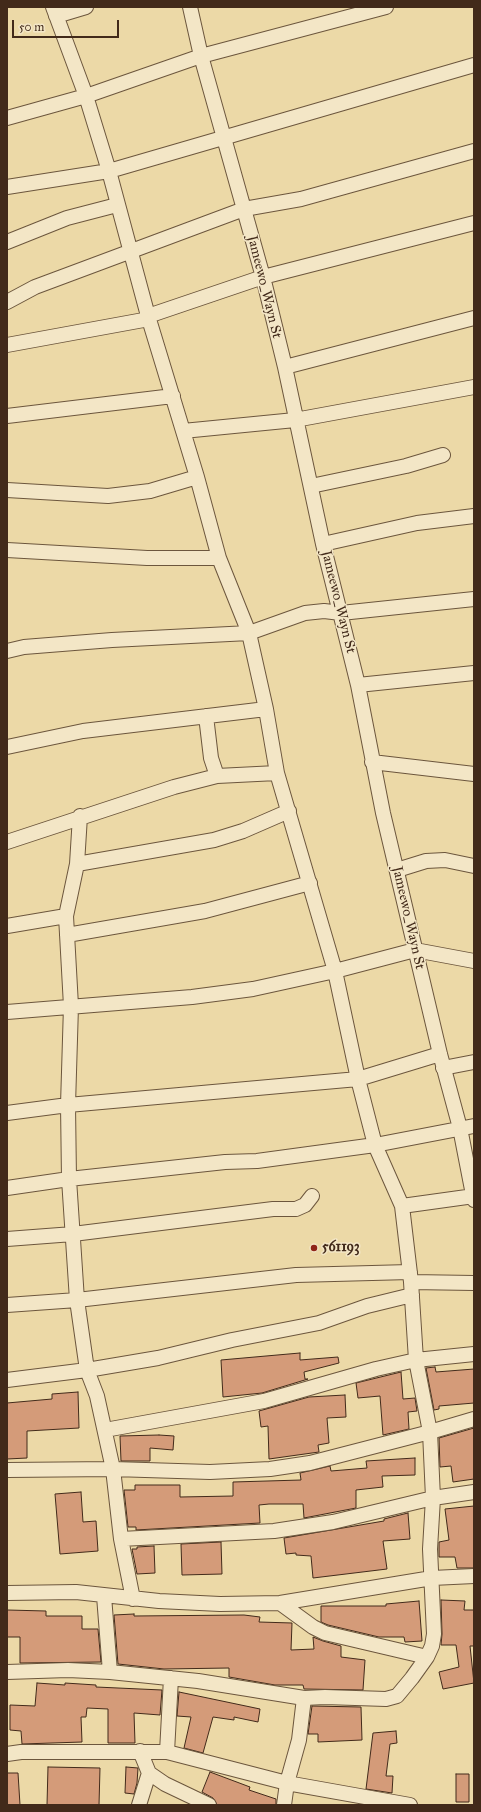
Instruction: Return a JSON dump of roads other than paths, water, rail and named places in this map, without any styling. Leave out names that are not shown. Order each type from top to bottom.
[{"type":"street","points":[[7,1672],[68,1670],[110,1672],[226,1685],[304,1698],[325,1697],[393,1699],[401,1692],[427,1657],[434,1634],[430,1549],[433,1498],[430,1432],[416,1360],[411,1283],[402,1206],[375,1145],[358,1079],[335,971],[277,773],[266,708],[249,634],[219,558],[197,477],[148,318],[132,251],[117,205],[109,171],[86,96],[55,12],[86,7]]},
{"type":"street","name":"Jameewo_Wayn St","points":[[190,7],[201,56],[244,209],[285,367],[295,420],[323,544],[358,685],[372,762],[443,1068],[467,1127],[474,1198]]},
{"type":"street","points":[[7,118],[86,96],[201,56],[386,7]]},
{"type":"street","points":[[7,187],[109,171],[474,65]]},
{"type":"street","points":[[7,302],[35,287],[244,209],[301,199],[474,151]]},
{"type":"street","points":[[7,242],[67,218],[117,205]]},
{"type":"street","points":[[7,345],[148,318],[262,276],[474,223]]},
{"type":"street","points":[[285,367],[474,318]]},
{"type":"street","points":[[183,431],[295,420],[474,387]]},
{"type":"street","points":[[7,416],[172,396]]},
{"type":"street","points":[[311,486],[406,466],[443,455]]},
{"type":"street","points":[[7,490],[108,496],[150,491],[197,477]]},
{"type":"street","points":[[323,544],[418,523],[474,516]]},
{"type":"street","points":[[7,550],[147,558],[219,558]]},
{"type":"street","points":[[7,651],[24,647],[112,640],[249,634],[306,612],[324,611],[341,613],[474,599]]},
{"type":"street","points":[[358,685],[474,672]]},
{"type":"street","points":[[7,747],[83,731],[266,708]]},
{"type":"street","points":[[206,716],[211,758],[217,776]]},
{"type":"street","points":[[372,762],[474,774]]},
{"type":"street","points":[[7,842],[80,816],[137,800],[174,787],[217,776],[277,773]]},
{"type":"street","points":[[77,864],[214,840],[243,831],[289,811]]},
{"type":"street","points":[[80,816],[77,864],[66,916],[71,1006],[68,1105],[69,1179],[77,1300],[87,1370],[97,1396],[114,1469],[121,1539],[133,1599]]},
{"type":"street","points":[[397,870],[426,861],[444,860],[474,866]]},
{"type":"street","points":[[67,935],[205,911],[310,883]]},
{"type":"street","points":[[7,926],[66,916]]},
{"type":"street","points":[[7,1012],[192,997],[253,989],[335,971],[415,950],[474,961]]},
{"type":"street","points":[[7,1113],[68,1105],[358,1079],[440,1054]]},
{"type":"street","points":[[443,1068],[474,1062]]},
{"type":"street","points":[[7,1188],[69,1179],[225,1162],[257,1161],[375,1145],[467,1127]]},
{"type":"street","points":[[7,1239],[73,1234],[273,1209],[296,1209],[305,1205],[312,1196]]},
{"type":"street","points":[[402,1206],[474,1198]]},
{"type":"street","points":[[7,1305],[77,1300],[296,1275],[411,1283],[474,1283]]},
{"type":"street","points":[[7,1380],[87,1370],[158,1358],[232,1340],[320,1323],[367,1306],[411,1283]]},
{"type":"street","points":[[105,1430],[264,1401],[376,1368],[416,1360],[474,1354]]},
{"type":"street","points":[[7,1470],[114,1469],[210,1472],[270,1469],[310,1463],[474,1419]]},
{"type":"street","points":[[121,1539],[274,1531],[333,1522],[433,1498],[474,1492]]},
{"type":"street","points":[[7,1593],[76,1592],[133,1599],[220,1604],[280,1603],[432,1578],[474,1576]]},
{"type":"street","points":[[104,1596],[110,1672]]},
{"type":"street","points":[[280,1603],[313,1627],[325,1633],[427,1657]]},
{"type":"street","points":[[167,1752],[171,1678]]},
{"type":"street","points":[[284,1805],[287,1783],[299,1740],[304,1698]]},
{"type":"street","points":[[140,1751],[149,1773],[165,1784],[209,1805]]},
{"type":"street","points":[[7,1754],[22,1752],[167,1752],[287,1783],[410,1805]]},
{"type":"street","points":[[139,1805],[149,1773]]},
{"type":"place","name":"561193","points":[[314,1248]]}]
